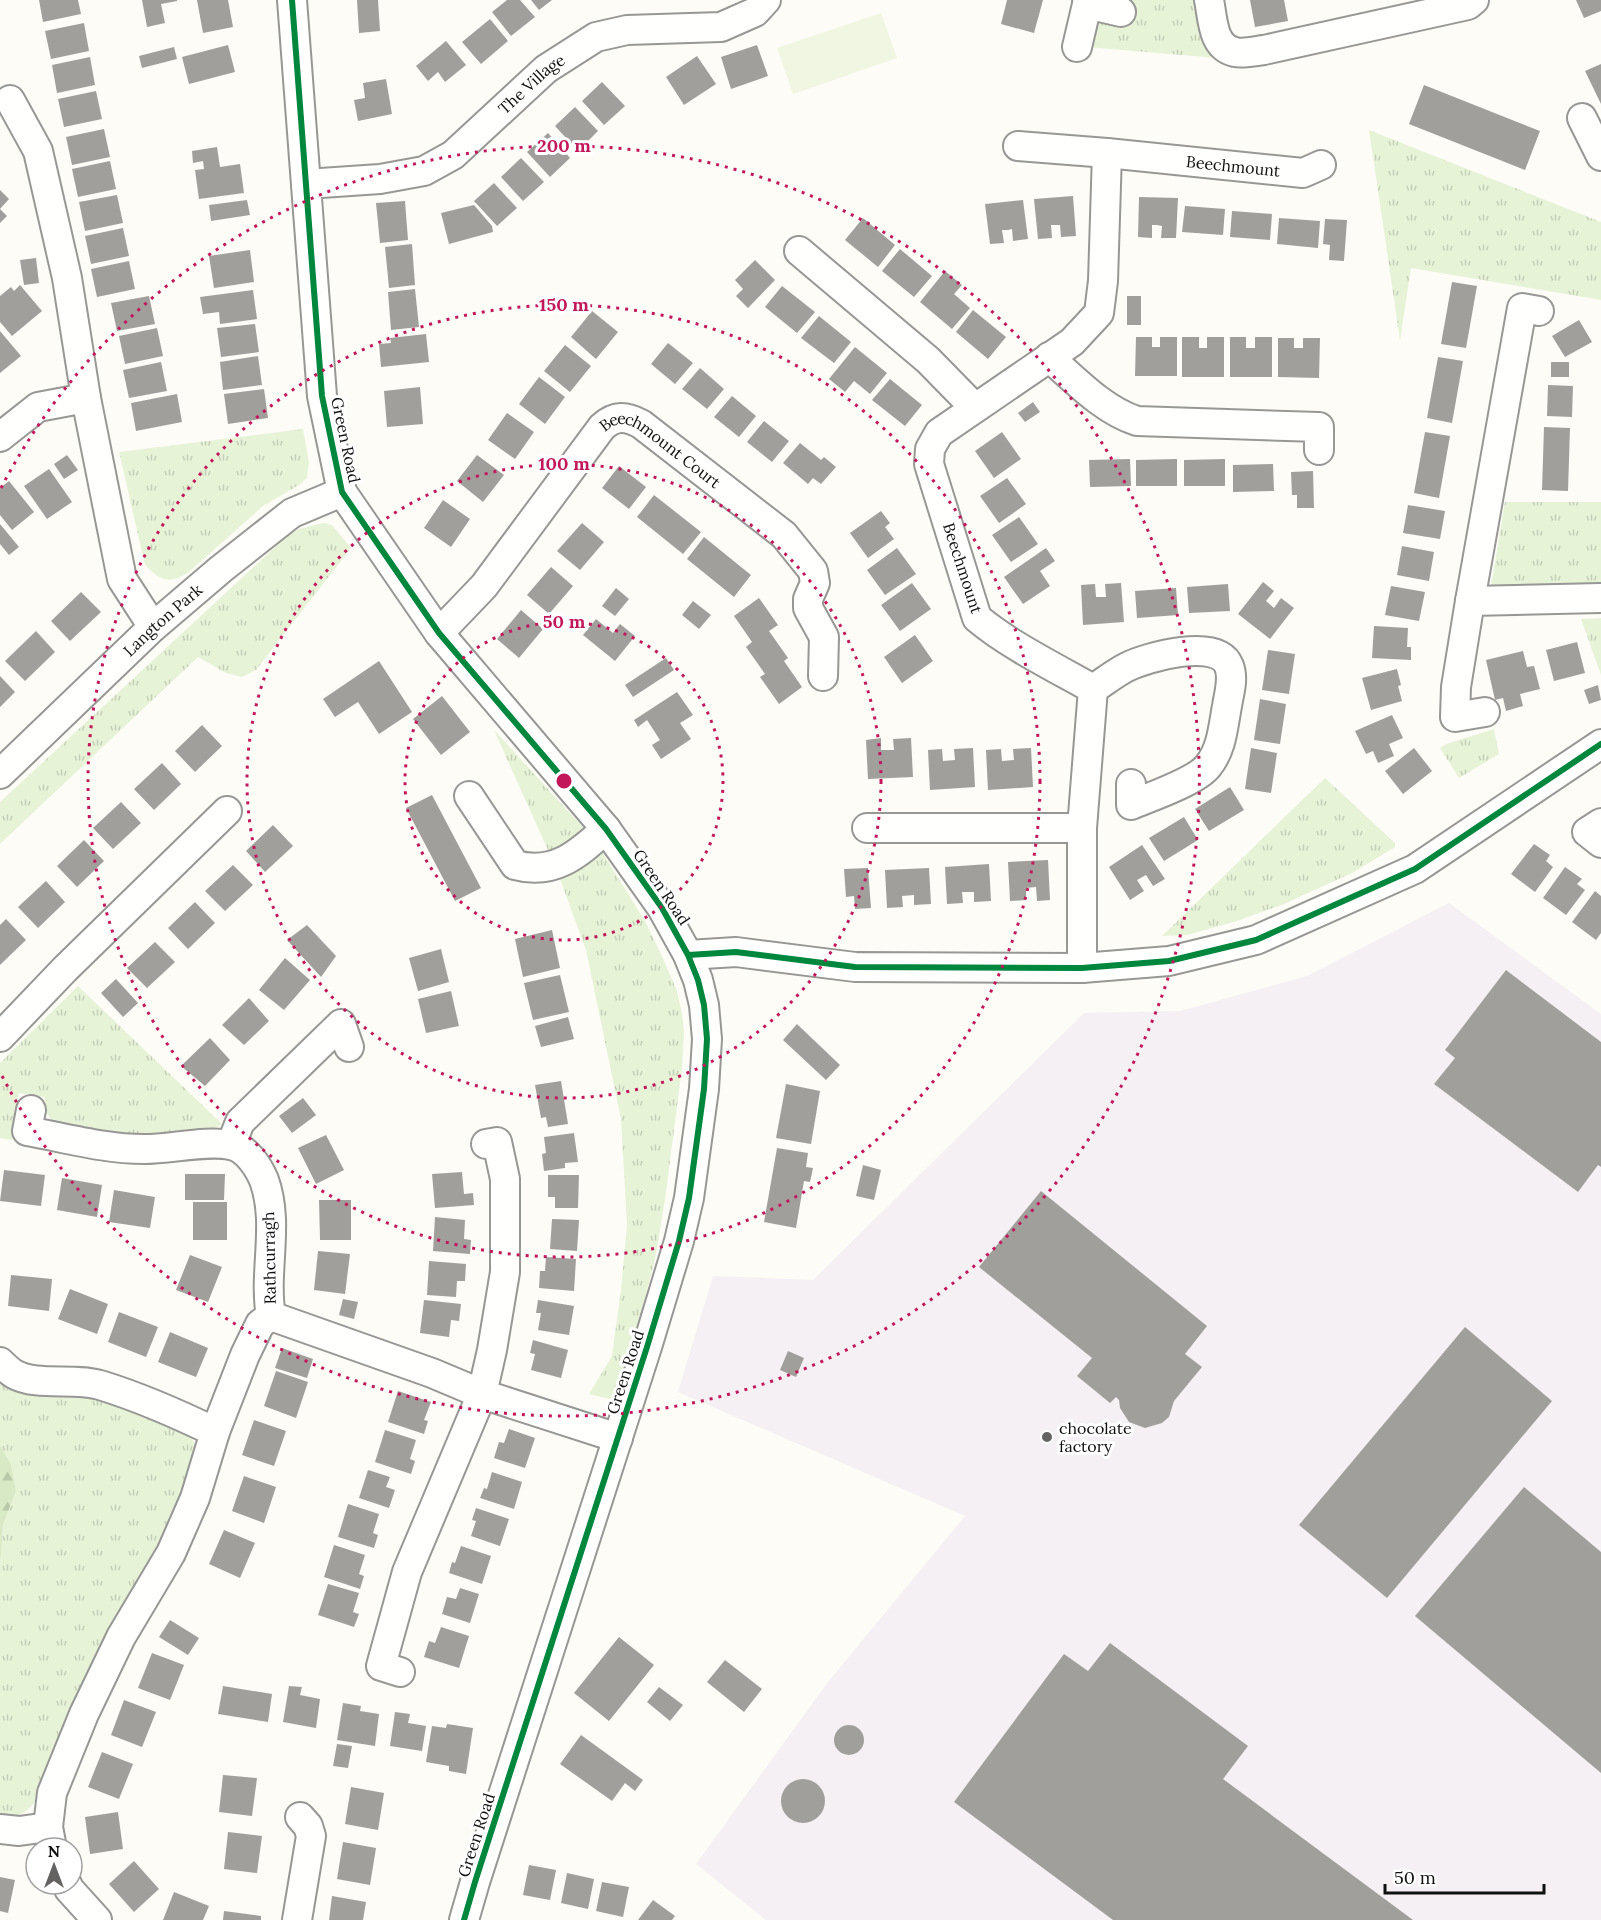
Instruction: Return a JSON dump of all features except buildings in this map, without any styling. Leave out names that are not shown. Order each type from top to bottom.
[{"type":"street","name":"Green Road","points":[[292,0],[322,396],[342,492],[439,633],[606,829],[663,908],[688,955],[698,980],[704,1005],[707,1039],[704,1089],[689,1198],[679,1241],[464,1920]]},
{"type":"street","name":"The Village","points":[[306,184],[380,179],[424,171],[453,155],[546,69],[596,37],[627,30],[721,27],[754,12],[766,0]]},
{"type":"street","points":[[1209,0],[1215,33],[1221,45],[1236,53],[1264,50],[1468,5],[1474,0]]},
{"type":"street","points":[[1077,47],[1088,2],[1121,12]]},
{"type":"street","points":[[10,100],[38,151],[67,278],[86,398],[122,579],[153,627]]},
{"type":"street","points":[[1582,118],[1601,156]]},
{"type":"street","name":"Beechmount","points":[[1018,146],[1302,173],[1321,165]]},
{"type":"street","name":"Beechmount","points":[[1093,689],[1031,654],[977,618],[929,464],[930,448],[939,433],[1072,342],[1099,313],[1104,271],[1107,153]]},
{"type":"street","points":[[812,252],[928,360],[975,408]]},
{"type":"street","points":[[1485,712],[1455,717],[1456,687],[1522,308],[1539,311]]},
{"type":"street","points":[[1049,357],[1085,389],[1124,417],[1137,421],[1319,427],[1320,450]]},
{"type":"street","points":[[0,437],[38,407],[86,398]]},
{"type":"street","name":"Beechmount Court","points":[[439,633],[484,586],[602,427],[616,417],[630,418],[641,424],[784,535],[813,572],[815,583],[808,599],[808,608],[824,638],[823,676]]},
{"type":"street","name":"Langton Park","points":[[0,774],[153,627],[237,555],[292,513],[342,492]]},
{"type":"street","points":[[1470,601],[1601,598]]},
{"type":"street","points":[[1082,968],[1082,828],[1093,689],[1128,666],[1168,653],[1204,650],[1217,654],[1228,664],[1232,681],[1219,748],[1207,768],[1191,778],[1131,805],[1131,784]]},
{"type":"street","points":[[688,955],[736,952],[855,967],[1082,968],[1169,961],[1256,940],[1415,870],[1601,744]]},
{"type":"street","points":[[469,796],[515,865],[527,868],[551,866],[576,856],[606,829]]},
{"type":"street","points":[[0,1037],[65,969],[227,811]]},
{"type":"street","points":[[1601,823],[1587,832],[1601,843]]},
{"type":"street","points":[[867,828],[1082,828]]},
{"type":"street","points":[[31,1110],[27,1131],[102,1145],[144,1149],[203,1144],[231,1145],[240,1122],[341,1024],[349,1047]]},
{"type":"street","points":[[382,1667],[407,1572],[482,1394],[492,1350],[505,1272],[505,1179],[497,1142],[486,1144]]},
{"type":"street","name":"Rathcurragh","points":[[231,1145],[246,1151],[264,1180],[271,1220],[268,1301],[271,1316],[432,1373],[482,1394],[618,1438]]},
{"type":"street","points":[[50,1836],[52,1792],[84,1714],[121,1637],[171,1553],[195,1498],[215,1432],[245,1355],[260,1324],[271,1316]]},
{"type":"street","points":[[0,1362],[15,1374],[39,1380],[70,1380],[98,1385],[178,1414],[215,1432]]},
{"type":"street","points":[[297,1920],[312,1836],[308,1826],[300,1817]]},
{"type":"street","points":[[0,1829],[45,1836]]},
{"type":"street","points":[[75,1896],[97,1920]]},
{"type":"shaded area","points":[[1449,903],[1601,1014],[1601,1920],[766,1920],[696,1864],[828,1682],[965,1516],[678,1392],[713,1276],[813,1280],[1084,1013],[1180,1011],[1307,976]]},
{"type":"green space","points":[[1124,0],[1199,0],[1228,59],[1087,47],[1097,21]]},
{"type":"green space","points":[[881,13],[897,58],[793,94],[777,48]]},
{"type":"green space","points":[[1369,130],[1601,222],[1601,300],[1411,268],[1400,340]]},
{"type":"green space","points":[[303,429],[309,462],[307,478],[299,485],[263,506],[182,576],[171,580],[161,578],[145,565],[119,452]]},
{"type":"green space","points":[[1505,502],[1601,502],[1601,583],[1591,588],[1491,586]]},
{"type":"green space","points":[[323,523],[332,525],[351,548],[256,670],[242,677],[226,673],[198,657],[0,844],[0,802],[285,538],[299,529]]},
{"type":"green space","points":[[1601,618],[1601,675],[1581,619]]},
{"type":"green space","points":[[1494,729],[1499,754],[1459,778],[1440,748]]},
{"type":"green space","points":[[494,730],[579,823],[602,852],[645,921],[677,991],[682,1014],[684,1031],[682,1067],[655,1259],[628,1365],[619,1395],[613,1400],[589,1394],[612,1356],[621,1290],[627,1225],[621,1119],[586,950],[556,868]]},
{"type":"green space","points":[[1325,778],[1395,843],[1395,847],[1354,872],[1284,904],[1237,921],[1187,935],[1162,936]]},
{"type":"green space","points":[[78,986],[222,1124],[207,1134],[157,1139],[60,1126],[48,1114],[45,1097],[19,1093],[12,1140],[0,1138],[0,1063]]},
{"type":"green space","points":[[0,1372],[88,1391],[189,1432],[195,1445],[195,1459],[157,1549],[42,1791],[30,1808],[8,1817],[0,1816],[0,1568],[3,1525],[16,1491],[11,1464],[0,1446]]},
{"type":"green space","points":[[0,1446],[11,1464],[16,1491],[3,1525],[0,1568]]},
{"type":"cycle path","points":[[292,0],[322,396],[342,492],[439,633],[606,829],[662,908],[688,955],[698,980],[704,1005],[707,1039],[704,1089],[689,1198],[679,1241],[464,1920]]},
{"type":"cycle path","points":[[688,955],[736,952],[855,967],[1082,968],[1169,961],[1256,940],[1415,869],[1601,744]]},
{"type":"place","name":"chocolate factory","points":[[1047,1437]]}]
